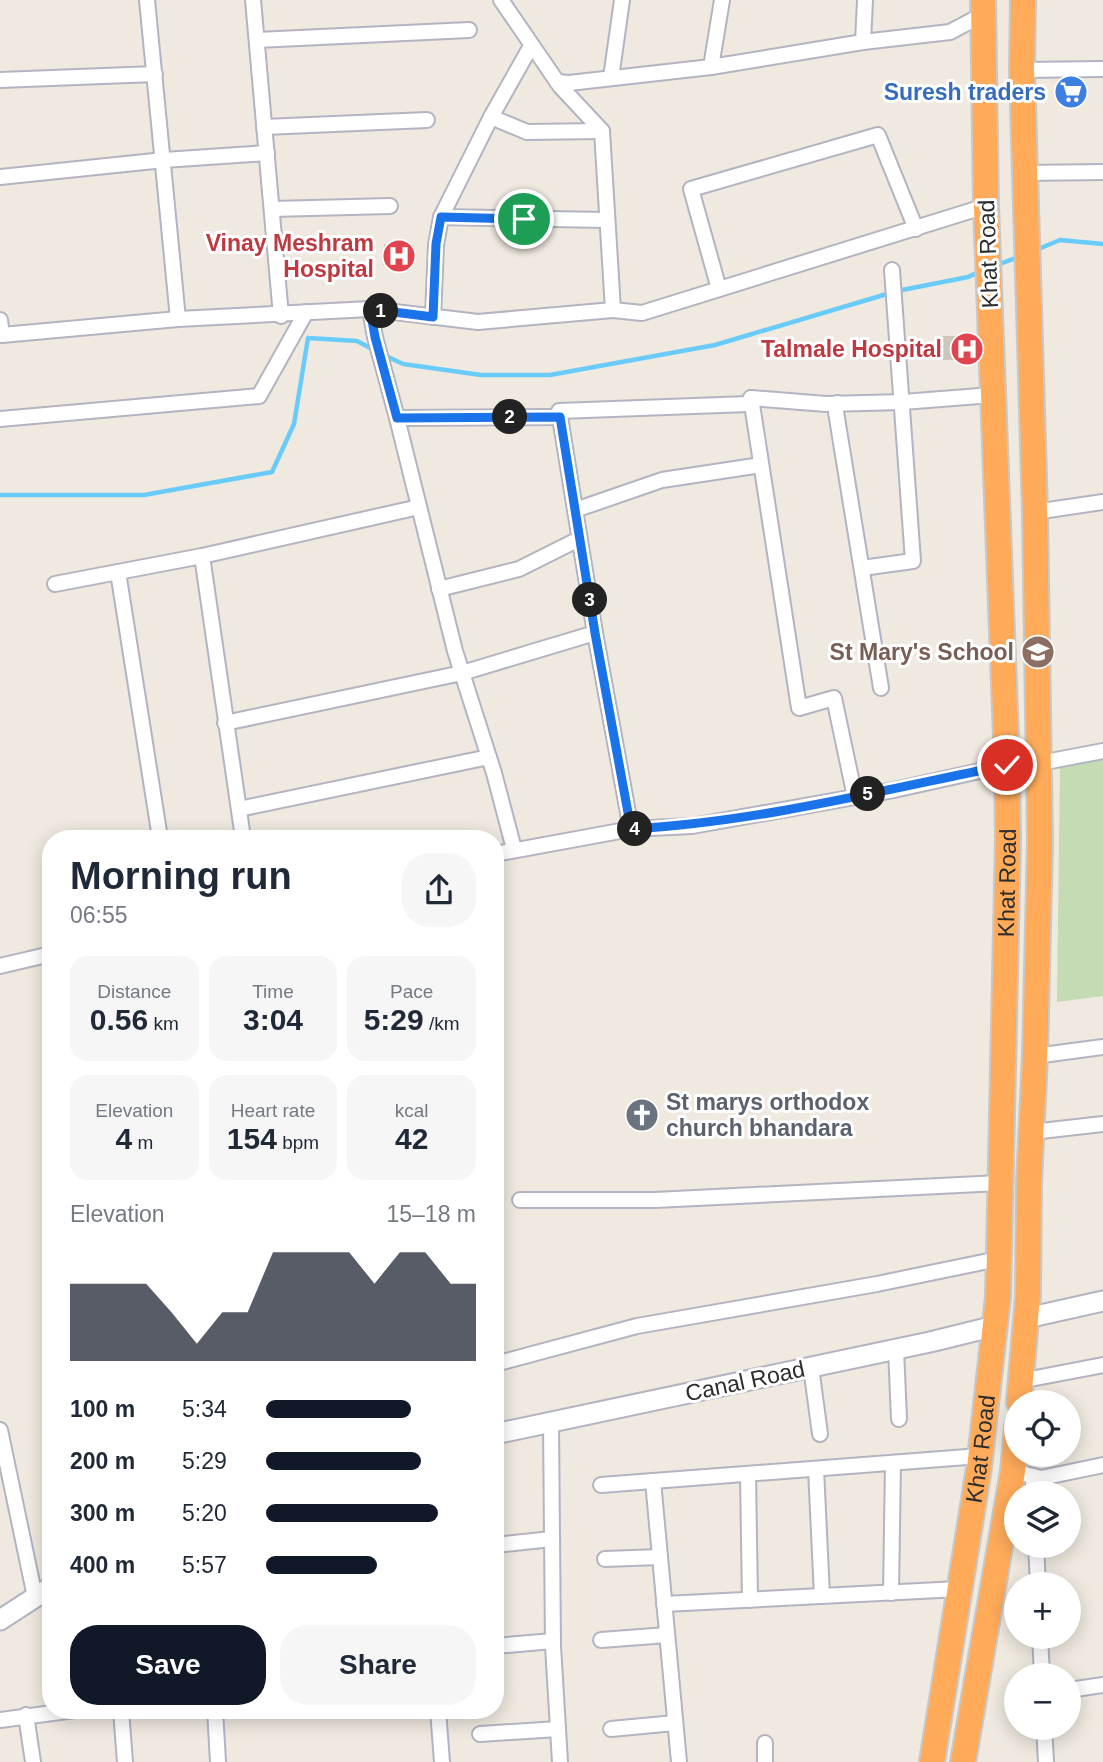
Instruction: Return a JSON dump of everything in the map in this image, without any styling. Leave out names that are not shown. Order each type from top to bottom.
[{"type":"highway","name":"Khat Road","points":[[1020,1388],[1027,1318],[1040,763],[1027,300],[1023,0]]},
{"type":"highway","name":"Khat Road","points":[[932,1762],[980,1456],[995,1326],[998,1259],[1008,839],[986,206],[984,7]]},
{"type":"highway","points":[[1007,765],[1040,763]]},
{"type":"highway","points":[[995,1326],[1027,1318]]},
{"type":"highway","name":"Khat Road","points":[[963,1762],[1023,1474],[1022,1467]]},
{"type":"street","points":[[147,0],[178,319]]},
{"type":"street","points":[[253,0],[281,316]]},
{"type":"street","points":[[501,0],[557,82],[602,131],[613,310]]},
{"type":"street","points":[[611,78],[622,0]]},
{"type":"street","points":[[711,67],[722,0]]},
{"type":"street","points":[[863,42],[865,0]]},
{"type":"street","points":[[557,82],[711,67],[863,42],[950,32],[984,7]]},
{"type":"street","points":[[257,40],[469,30]]},
{"type":"street","points":[[433,317],[436,244],[441,217],[491,117],[531,46]]},
{"type":"street","points":[[1022,70],[1103,69]]},
{"type":"street","points":[[0,80],[155,74]]},
{"type":"street","points":[[491,117],[527,132],[602,131]]},
{"type":"street","points":[[264,127],[427,120]]},
{"type":"street","points":[[719,289],[691,189],[878,135],[916,229]]},
{"type":"street","points":[[0,177],[164,160],[267,153]]},
{"type":"street","points":[[1025,173],[1103,172]]},
{"type":"street","points":[[272,209],[390,206]]},
{"type":"street","points":[[0,320],[2,335],[178,319],[281,316],[370,309],[478,323],[613,310],[642,313],[986,206]]},
{"type":"street","points":[[441,217],[607,220]]},
{"type":"street","points":[[862,568],[914,561],[892,270]]},
{"type":"street","points":[[370,309],[439,589],[514,849]]},
{"type":"street","points":[[0,419],[260,396],[306,312]]},
{"type":"street","points":[[751,398],[837,403],[903,402],[992,395]]},
{"type":"street","points":[[751,398],[799,708],[834,698],[855,797]]},
{"type":"street","points":[[631,829],[595,633],[559,411],[748,404],[751,398]]},
{"type":"street","points":[[837,403],[836,412],[881,688]]},
{"type":"street","points":[[397,418],[560,417]]},
{"type":"street","points":[[575,510],[662,480],[761,465]]},
{"type":"street","points":[[1035,512],[1103,502]]},
{"type":"street","points":[[55,584],[202,556],[419,507]]},
{"type":"street","points":[[439,589],[519,569],[579,539]]},
{"type":"street","points":[[202,556],[242,830]]},
{"type":"street","points":[[118,572],[159,830]]},
{"type":"street","points":[[225,723],[462,673],[595,633]]},
{"type":"street","points":[[1040,763],[1103,751]]},
{"type":"street","points":[[239,810],[489,757]]},
{"type":"street","points":[[504,852],[631,829],[692,826],[855,797],[1007,765]]},
{"type":"street","points":[[0,966],[42,956]]},
{"type":"street","points":[[1035,1056],[1103,1047]]},
{"type":"street","points":[[1032,1132],[1103,1124]]},
{"type":"street","points":[[520,1200],[655,1200],[1000,1183]]},
{"type":"street","points":[[504,1362],[637,1326],[877,1284],[998,1259]]},
{"type":"street","points":[[1027,1318],[1103,1301]]},
{"type":"street","name":"Canal Road","points":[[504,1432],[995,1326]]},
{"type":"street","points":[[896,1349],[899,1419]]},
{"type":"street","points":[[1020,1388],[1103,1365]]},
{"type":"street","points":[[811,1367],[820,1433]]},
{"type":"street","points":[[551,1422],[553,1641],[560,1762]]},
{"type":"street","points":[[0,1430],[42,1588]]},
{"type":"street","points":[[601,1485],[980,1456]]},
{"type":"street","points":[[891,1593],[893,1463]]},
{"type":"street","points":[[1023,1474],[1041,1478],[1103,1465]]},
{"type":"street","points":[[816,1469],[822,1596]]},
{"type":"street","points":[[748,1474],[750,1600]]},
{"type":"street","points":[[1023,1474],[1027,1481]]},
{"type":"street","points":[[653,1481],[679,1762]]},
{"type":"street","points":[[504,1544],[552,1539]]},
{"type":"street","points":[[605,1559],[660,1557]]},
{"type":"street","points":[[664,1604],[959,1589]]},
{"type":"street","points":[[0,1619],[42,1593]]},
{"type":"street","points":[[601,1640],[667,1634]]},
{"type":"street","points":[[504,1645],[553,1641]]},
{"type":"street","points":[[1081,1688],[1103,1685]]},
{"type":"street","points":[[0,1720],[42,1713]]},
{"type":"street","points":[[26,1715],[33,1762]]},
{"type":"street","points":[[122,1719],[125,1762]]},
{"type":"street","points":[[216,1719],[218,1762]]},
{"type":"street","points":[[439,1719],[442,1762]]},
{"type":"street","points":[[611,1729],[675,1723]]},
{"type":"street","points":[[480,1734],[558,1728]]},
{"type":"street","points":[[1045,1740],[1046,1762]]},
{"type":"street","points":[[765,1743],[765,1762]]},
{"type":"green space","points":[[1103,758],[1103,996],[1057,1002],[1060,767]]},
{"type":"building","points":[[385,245],[413,247],[412,266],[384,264]]},
{"type":"building","points":[[943,337],[976,337],[977,358],[944,359]]},
{"type":"waterway","points":[[1036,250],[1060,240],[1103,244]]},
{"type":"waterway","points":[[997,265],[1018,257]]},
{"type":"waterway","points":[[384,355],[403,364],[481,375],[550,375],[715,345],[897,291],[968,277],[979,272]]},
{"type":"waterway","points":[[0,495],[144,495],[272,472],[294,424],[308,338],[357,341],[376,351]]},
{"type":"place","name":"Suresh traders","points":[[1071,92]]},
{"type":"place","name":"Vinay Meshram Hospital","points":[[399,256]]},
{"type":"place","name":"Talmale Hospital","points":[[967,349]]},
{"type":"place","name":"St Mary's School","points":[[1038,652]]},
{"type":"place","name":"St marys orthodox church bhandara","points":[[642,1115]]},
{"type":"route","points":[[524,219],[441,217],[436,244],[433,317],[370,309],[397,418],[560,417],[595,633],[631,829],[692,826],[894,790],[1007,765]]}]
